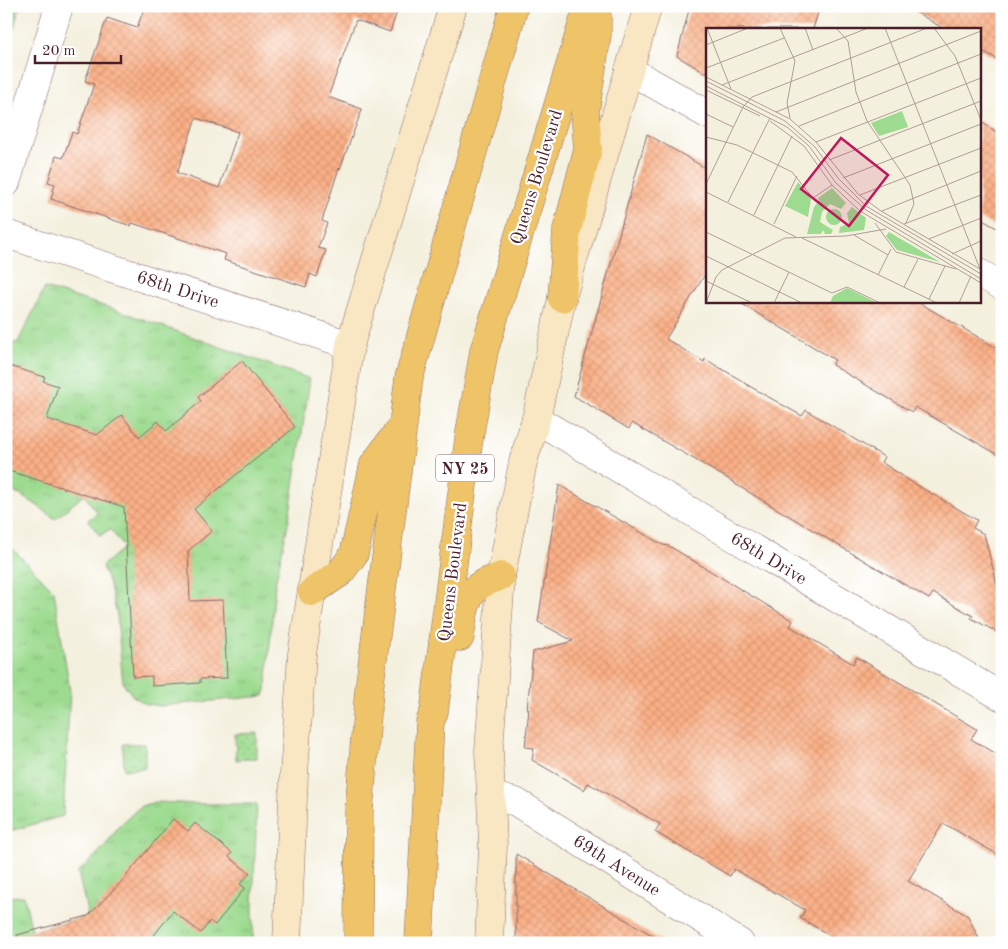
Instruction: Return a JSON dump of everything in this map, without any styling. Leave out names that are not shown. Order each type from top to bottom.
[{"type":"main road","points":[[358,943],[359,811],[369,690],[409,378],[514,6]]},
{"type":"main road","name":"Queens Boulevard","points":[[418,943],[430,722],[434,712],[469,438],[484,351],[588,6]]},
{"type":"main road","points":[[562,298],[567,230],[588,149],[585,112],[597,34],[597,6]]},
{"type":"main road","points":[[312,592],[340,573],[354,554],[374,464],[403,424]]},
{"type":"main road","points":[[434,712],[456,673],[463,619],[469,596],[480,585],[501,576]]},
{"type":"street","points":[[6,183],[59,6]]},
{"type":"street","points":[[287,943],[296,724],[302,654],[350,345],[452,6]]},
{"type":"street","points":[[489,943],[493,845],[489,751],[501,576],[523,462],[536,419],[562,298],[648,6]]},
{"type":"street","points":[[629,70],[706,113]]},
{"type":"street","name":"68th Drive","points":[[6,234],[350,345]]},
{"type":"street","points":[[980,274],[1002,286]]},
{"type":"street","name":"68th Drive","points":[[536,419],[1002,697]]},
{"type":"street","name":"69th Avenue","points":[[492,796],[516,802],[740,943]]},
{"type":"green space","points":[[6,6],[20,6],[6,55]]},
{"type":"green space","points":[[45,288],[117,310],[310,379],[289,519],[275,584],[264,696],[160,706],[146,704],[133,696],[123,683],[117,615],[110,586],[102,566],[124,547],[110,529],[100,536],[88,520],[98,513],[84,495],[55,519],[32,502],[6,489],[6,346],[18,342]]},
{"type":"green space","points":[[6,547],[13,549],[54,591],[70,691],[63,816],[6,832]]},
{"type":"green space","points":[[257,733],[257,758],[236,760],[235,734]]},
{"type":"green space","points":[[123,744],[145,744],[145,768],[124,770]]},
{"type":"green space","points":[[155,802],[257,804],[253,943],[6,943],[6,897],[24,896],[32,931],[88,916],[78,872],[104,847],[119,826],[141,806]]},
{"type":"building","points":[[145,6],[399,6],[390,32],[356,20],[328,97],[362,109],[339,168],[322,221],[327,223],[318,248],[326,250],[317,277],[310,274],[306,287],[224,260],[226,254],[132,223],[131,226],[51,199],[55,184],[48,182],[56,156],[63,158],[72,132],[77,134],[94,84],[85,81],[107,18],[137,28]],"holes":[[[196,118],[238,132],[219,188],[177,173]]]},
{"type":"building","points":[[690,6],[820,6],[813,28],[706,28],[706,73],[677,56]]},
{"type":"building","points":[[906,6],[1002,6],[1002,62],[980,50],[980,28],[942,28]]},
{"type":"building","points":[[980,122],[1002,135],[1002,231],[980,219]]},
{"type":"building","points":[[647,134],[706,168],[706,273],[666,339],[704,362],[705,359],[802,416],[806,410],[884,457],[881,462],[903,477],[977,520],[973,528],[984,534],[1002,604],[1002,635],[971,618],[973,616],[933,593],[929,599],[632,423],[629,429],[574,396]]},
{"type":"building","points":[[739,302],[918,302],[1002,351],[1002,457],[915,407],[912,412],[832,365],[835,360]]},
{"type":"building","points":[[242,361],[295,427],[194,509],[212,531],[188,551],[190,601],[223,600],[227,678],[200,679],[200,683],[152,686],[152,676],[133,677],[124,507],[6,470],[6,365],[45,377],[43,381],[58,386],[47,419],[97,435],[122,415],[139,437],[158,421],[166,431],[201,401],[198,397]]},
{"type":"building","points":[[559,485],[663,545],[669,546],[793,621],[790,626],[853,664],[857,657],[977,729],[971,739],[1002,757],[1002,857],[943,823],[908,881],[968,916],[981,943],[843,943],[800,918],[805,910],[734,869],[730,876],[655,832],[660,824],[588,783],[584,790],[532,760],[534,748],[525,747],[533,652],[573,641],[538,622]]},
{"type":"building","points":[[173,819],[188,831],[195,823],[232,853],[229,857],[250,873],[240,884],[245,888],[215,925],[210,921],[201,933],[173,911],[148,943],[18,943],[17,935],[88,916],[123,880]]},
{"type":"building","points":[[516,854],[665,943],[516,943]]}]
